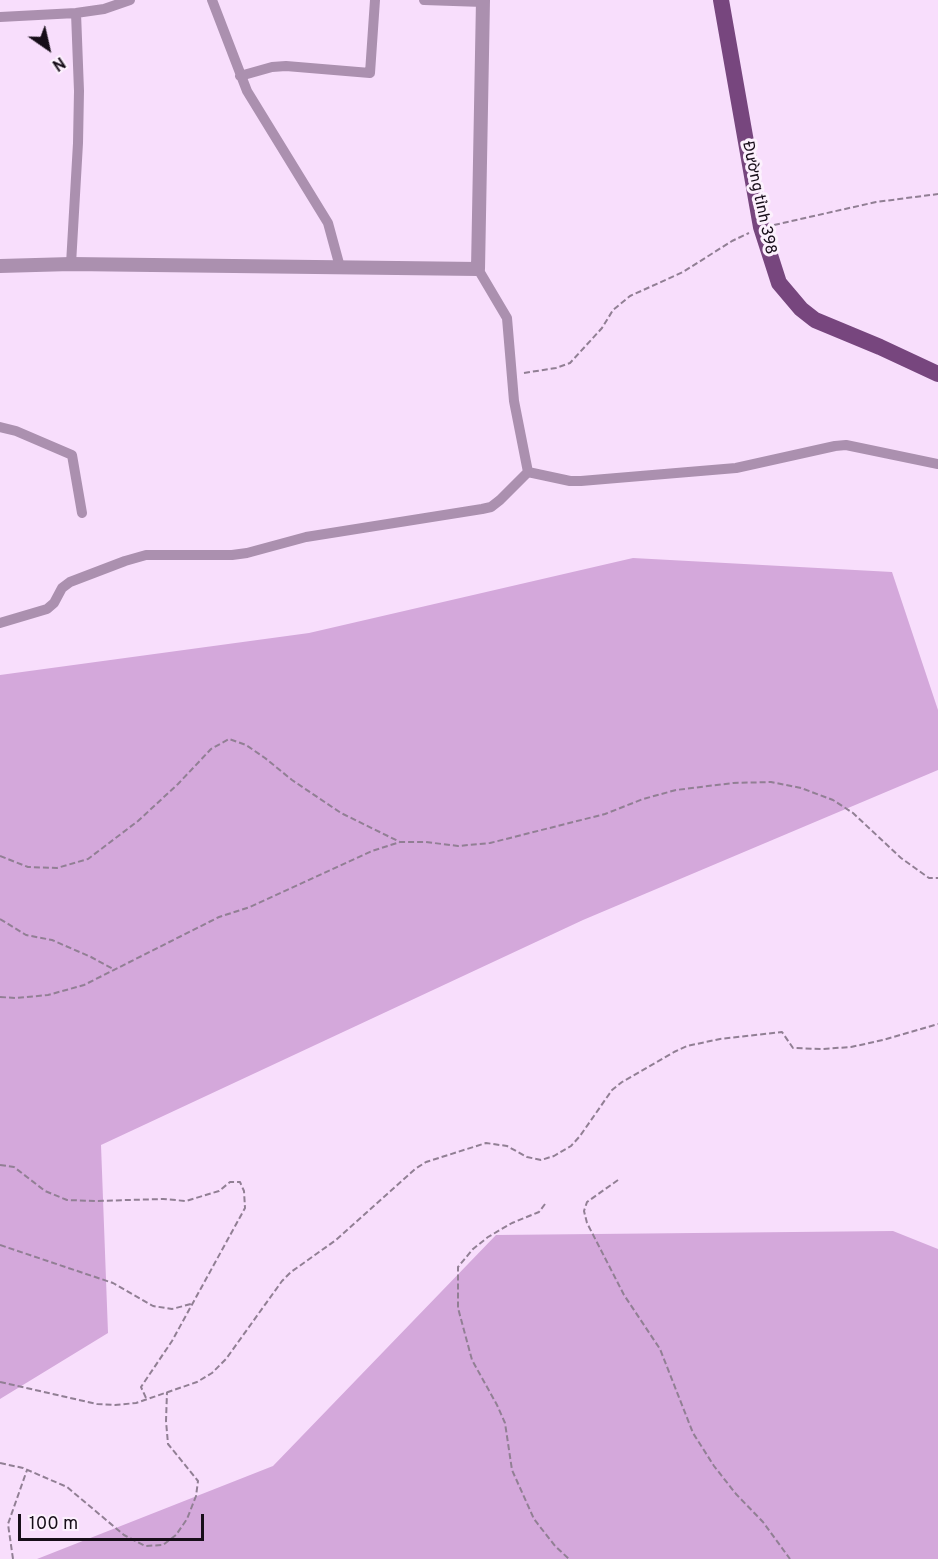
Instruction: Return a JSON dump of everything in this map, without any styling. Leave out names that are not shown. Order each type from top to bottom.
[{"type":"main road","name":"Đường tỉnh 398","points":[[721,0],[761,227],[780,283],[801,309],[815,321],[880,347],[938,374]]},
{"type":"street","points":[[0,17],[76,14],[104,9],[130,0]]},
{"type":"street","points":[[212,0],[240,76],[328,223],[340,267]]},
{"type":"street","points":[[240,76],[272,67],[286,66],[370,73],[375,0]]},
{"type":"street","points":[[424,0],[483,1],[478,268],[507,318],[514,401],[528,472]]},
{"type":"street","points":[[71,264],[78,143],[76,14]]},
{"type":"street","points":[[0,266],[71,264],[478,268]]},
{"type":"street","points":[[0,427],[16,431],[72,455],[82,513]]},
{"type":"street","points":[[528,472],[570,481],[581,481],[736,468],[846,445],[938,465]]},
{"type":"street","points":[[0,623],[47,609],[54,603],[62,588],[70,582],[125,561],[146,555],[247,553],[306,537],[482,509],[491,507],[500,500],[528,472]]},
{"type":"path","points":[[512,375],[556,368],[570,363],[602,328],[613,310],[630,296],[683,272],[732,241],[761,227],[876,202],[938,194]]},
{"type":"path","points":[[0,856],[28,867],[57,868],[88,860],[138,821],[211,749],[229,739],[246,745],[341,813],[400,842]]},
{"type":"path","points":[[0,996],[16,998],[48,995],[84,985],[219,917],[250,907],[372,851],[400,842],[458,846],[489,843],[605,814],[643,799],[676,790],[733,783],[771,782],[801,788],[833,800],[853,813],[901,858],[929,878],[938,878]]},
{"type":"path","points":[[0,919],[26,935],[51,940],[115,970]]},
{"type":"path","points":[[0,1382],[97,1404],[115,1405],[146,1399],[196,1382],[226,1359],[282,1281],[342,1235],[415,1169],[426,1162],[486,1143],[507,1146],[527,1157],[541,1160],[554,1156],[571,1146],[612,1090],[621,1082],[687,1046],[720,1039],[782,1032],[793,1048],[851,1047],[938,1024]]},
{"type":"path","points":[[0,1165],[14,1167],[45,1191],[67,1200],[95,1202],[163,1199],[186,1201],[219,1191],[230,1182],[240,1182],[244,1191],[245,1208],[172,1341],[141,1387],[146,1399]]},
{"type":"path","points":[[618,1180],[587,1202],[584,1211],[587,1223],[624,1296],[660,1349],[693,1433],[714,1466],[736,1494],[763,1522],[790,1559]]},
{"type":"path","points":[[545,1204],[539,1212],[512,1223],[473,1249],[458,1267],[458,1308],[472,1360],[505,1423],[512,1470],[534,1519],[555,1546],[569,1559]]},
{"type":"path","points":[[0,1245],[113,1283],[153,1306],[172,1309],[191,1304]]},
{"type":"path","points":[[0,1463],[27,1470],[67,1487],[124,1534],[145,1546],[163,1545],[176,1535],[187,1519],[196,1496],[198,1481],[168,1444],[166,1392]]},
{"type":"path","points":[[13,1559],[8,1524],[27,1470]]},
{"type":"shaded area","points":[[633,558],[892,572],[938,710],[938,770],[583,920],[101,1145],[108,1333],[0,1399],[0,675],[309,633]]},
{"type":"shaded area","points":[[893,1231],[938,1249],[938,1559],[37,1559],[273,1466],[496,1235]]}]
